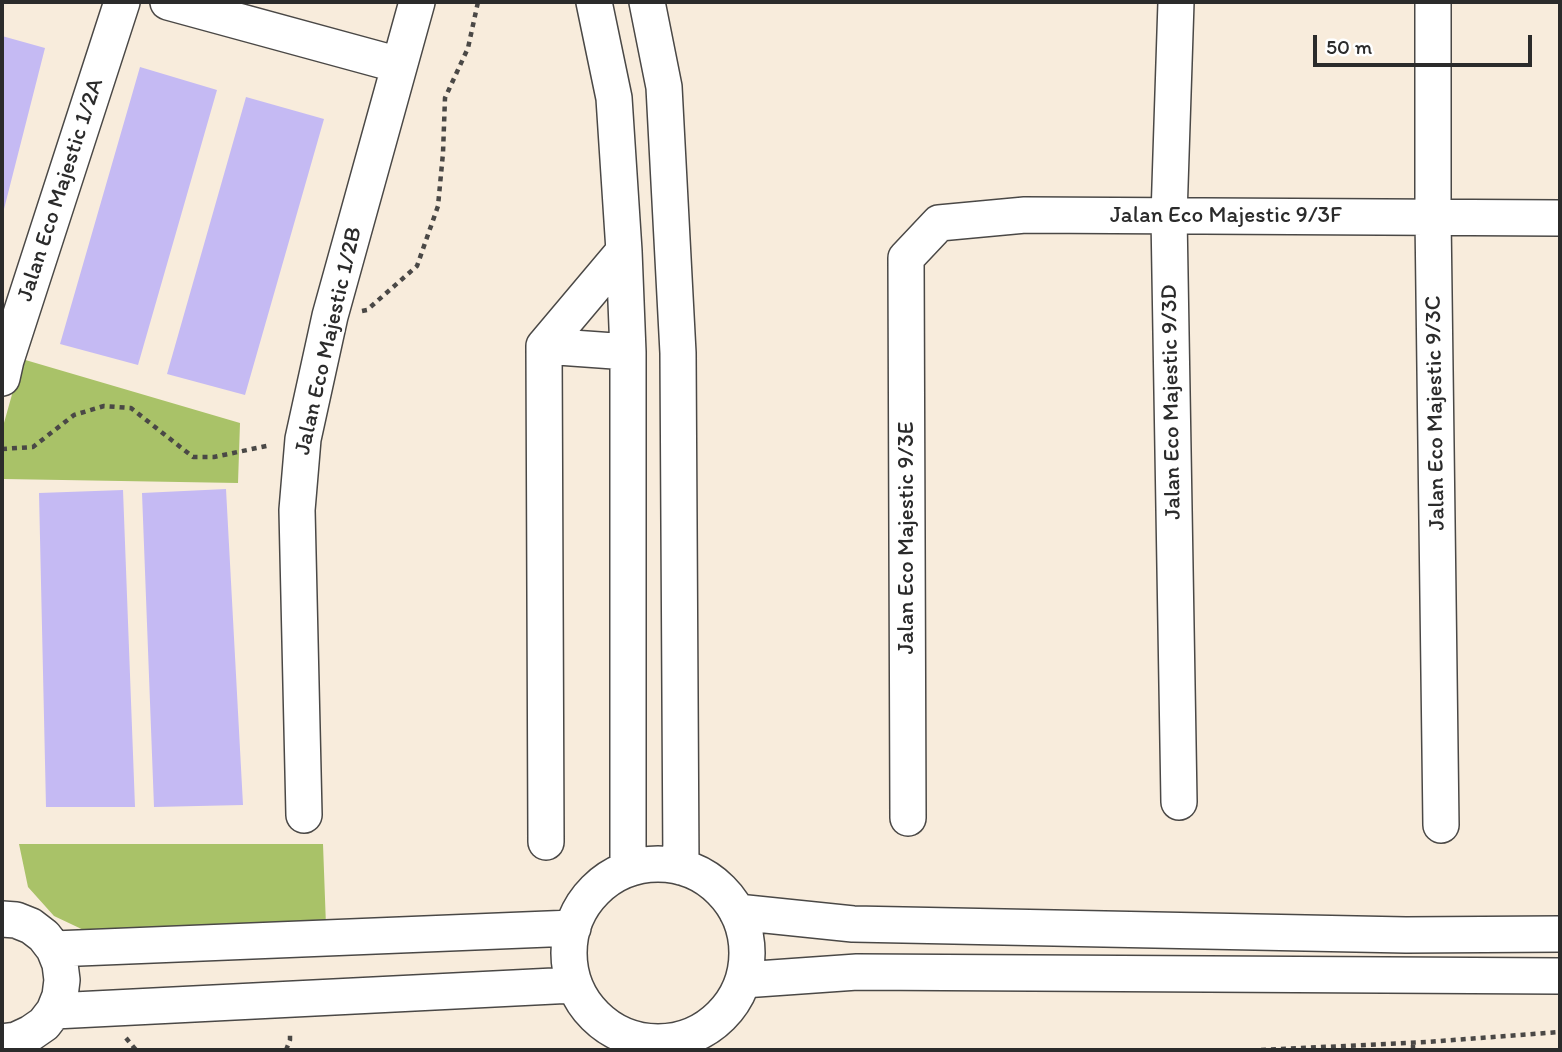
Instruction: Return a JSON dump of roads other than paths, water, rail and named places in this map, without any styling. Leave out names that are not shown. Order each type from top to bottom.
[{"type":"street","name":"Jalan Eco Majestic 1/2A","points":[[2,378],[122,2]]},
{"type":"street","points":[[168,2],[399,65]]},
{"type":"street","name":"Jalan Eco Majestic 1/2B","points":[[304,815],[297,510],[303,439],[330,316],[417,2]]},
{"type":"street","points":[[594,2],[614,98],[628,352],[628,869]]},
{"type":"street","points":[[647,2],[664,87],[678,353],[681,867]]},
{"type":"street","name":"Jalan Eco Majestic 9/3D","points":[[1176,2],[1169,216],[1179,802]]},
{"type":"street","name":"Jalan Eco Majestic 9/3C","points":[[1433,2],[1441,825]]},
{"type":"street","name":"Jalan Eco Majestic 9/3F","points":[[906,258],[939,223],[1025,215],[1560,218]]},
{"type":"street","points":[[546,842],[544,346],[624,251]]},
{"type":"street","name":"Jalan Eco Majestic 9/3E","points":[[906,258],[908,818]]},
{"type":"street","points":[[544,346],[628,352]]},
{"type":"street","points":[[655,864],[681,867],[704,877],[723,892],[737,912],[745,935],[747,958],[743,980],[730,1005],[711,1025],[685,1044],[640,1046],[612,1030],[589,1010],[574,985],[569,956],[573,928],[584,903],[604,883],[628,869],[655,864]]},
{"type":"street","points":[[737,912],[853,924],[1406,935],[1560,934]]},
{"type":"street","points":[[2,919],[16,920],[31,926],[44,936],[54,949],[62,980],[54,1011],[44,1024],[16,1040],[2,1042]]},
{"type":"street","points":[[54,949],[573,928]]},
{"type":"street","points":[[743,980],[857,972],[1560,976]]},
{"type":"street","points":[[54,1011],[574,985]]}]
